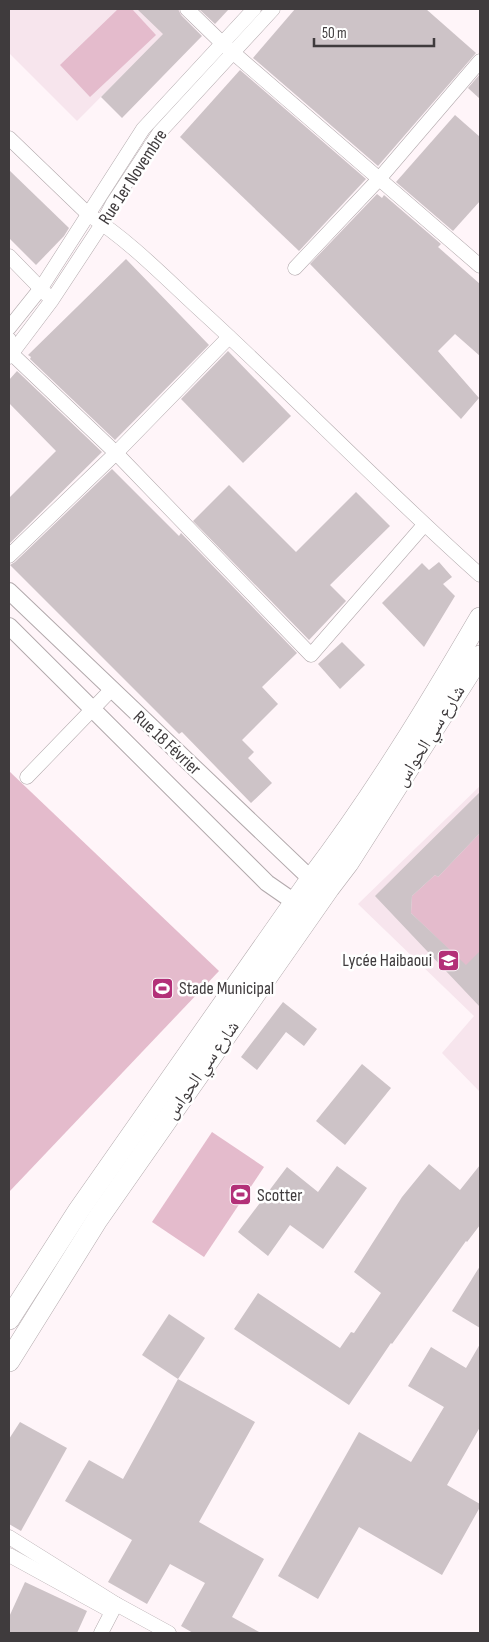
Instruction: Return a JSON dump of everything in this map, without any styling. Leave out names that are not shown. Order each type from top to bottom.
[{"type":"main road","name":"شارع سي الحواس","points":[[9,1361],[97,1220],[312,914],[320,883],[332,852],[424,713],[480,618]]},
{"type":"main road","name":"شارع سي الحواس","points":[[9,1319],[79,1210],[294,903],[320,883],[364,839],[480,656]]},
{"type":"street","points":[[187,9],[228,47],[480,266]]},
{"type":"street","name":"Rue 1er Novembre","points":[[11,356],[52,300],[159,133],[228,47],[254,9]]},
{"type":"street","name":"Rue 1er Novembre","points":[[9,328],[41,288],[143,129],[228,47],[273,9]]},
{"type":"street","points":[[295,268],[379,179],[480,61]]},
{"type":"street","points":[[9,138],[89,215],[141,256],[230,337],[424,525],[480,576]]},
{"type":"street","points":[[9,256],[52,300]]},
{"type":"street","points":[[9,556],[116,453],[230,337]]},
{"type":"street","points":[[9,338],[11,356],[116,453],[311,655],[424,525]]},
{"type":"street","name":"Rue 18 Février","points":[[9,591],[111,690],[320,883]]},
{"type":"street","name":"Rue 18 Février","points":[[9,626],[267,883],[312,914]]},
{"type":"street","points":[[27,777],[111,690]]},
{"type":"street","points":[[9,1537],[114,1607]]},
{"type":"street","points":[[9,1555],[169,1633]]},
{"type":"street","points":[[101,1633],[114,1607]]},
{"type":"shaded area","points":[[9,9],[178,9],[183,14],[77,121],[9,53]]},
{"type":"shaded area","points":[[118,9],[132,9],[156,35],[90,97],[60,65]]},
{"type":"shaded area","points":[[9,771],[219,971],[9,1192]]},
{"type":"shaded area","name":"Lycée Haibaoui","points":[[480,786],[480,1092],[442,1053],[474,1016],[358,904]]},
{"type":"shaded area","points":[[480,833],[480,979],[411,913],[412,896],[435,875],[438,877]]},
{"type":"shaded area","points":[[212,1132],[264,1167],[204,1257],[152,1222]]},
{"type":"building","points":[[137,9],[178,9],[181,15],[202,36],[122,118],[101,97],[163,34]]},
{"type":"building","points":[[199,9],[229,9],[215,24]]},
{"type":"building","points":[[295,9],[426,9],[476,53],[378,166],[253,58]]},
{"type":"building","points":[[240,70],[366,179],[299,251],[180,137]]},
{"type":"building","points":[[480,74],[480,99],[468,88]]},
{"type":"building","points":[[455,115],[480,137],[480,201],[453,231],[396,182]]},
{"type":"building","points":[[9,170],[69,228],[64,236],[36,265],[9,238]]},
{"type":"building","points":[[377,194],[382,198],[384,195],[441,244],[438,247],[480,284],[480,356],[455,334],[438,351],[479,398],[461,419],[310,264]]},
{"type":"building","points":[[126,259],[209,345],[115,440],[28,355]]},
{"type":"building","points":[[228,351],[291,416],[243,463],[181,399]]},
{"type":"building","points":[[17,371],[102,452],[9,544],[9,498],[56,451],[9,403],[9,380]]},
{"type":"building","points":[[112,469],[179,536],[181,533],[297,653],[262,687],[278,704],[242,740],[254,752],[248,758],[272,783],[251,803],[182,732],[179,734],[10,565]]},
{"type":"building","points":[[229,485],[296,552],[356,492],[390,526],[330,585],[346,601],[309,640],[193,521]]},
{"type":"building","points":[[439,562],[452,577],[443,584],[455,596],[424,647],[382,603],[422,563],[429,570]]},
{"type":"building","points":[[342,642],[365,665],[340,689],[318,664]]},
{"type":"building","points":[[480,792],[480,833],[438,877],[435,875],[412,896],[411,913],[466,965],[480,951],[480,1007],[375,896]]},
{"type":"building","points":[[283,1002],[317,1029],[304,1046],[286,1032],[257,1070],[241,1057]]},
{"type":"building","points":[[362,1064],[391,1088],[345,1145],[316,1121]]},
{"type":"building","points":[[429,1164],[460,1190],[480,1165],[480,1225],[466,1241],[391,1343],[349,1405],[234,1329],[258,1293],[340,1348],[351,1332],[354,1333],[381,1293],[354,1272],[402,1197]]},
{"type":"building","points":[[337,1166],[367,1188],[323,1249],[290,1225],[268,1256],[238,1232],[287,1167],[318,1192]]},
{"type":"building","points":[[480,1266],[480,1328],[452,1311]]},
{"type":"building","points":[[169,1314],[205,1338],[178,1379],[142,1355]]},
{"type":"building","points":[[480,1344],[480,1427],[447,1485],[480,1504],[480,1507],[442,1575],[359,1527],[318,1599],[278,1576],[359,1432],[411,1462],[444,1407],[408,1386],[431,1347],[466,1368]]},
{"type":"building","points":[[178,1379],[255,1422],[199,1522],[264,1559],[232,1617],[261,1633],[193,1633],[181,1626],[205,1583],[170,1564],[147,1604],[108,1582],[132,1540],[65,1501],[89,1460],[123,1479]]},
{"type":"building","points":[[20,1422],[67,1448],[21,1531],[9,1524],[9,1439]]},
{"type":"building","points":[[25,1582],[87,1611],[77,1633],[9,1633],[9,1617]]},
{"type":"place","name":"Lycée Haibaoui","points":[[448,960]]},
{"type":"place","name":"Stade Municipal","points":[[163,988]]},
{"type":"place","name":"Scotter","points":[[241,1195]]}]
